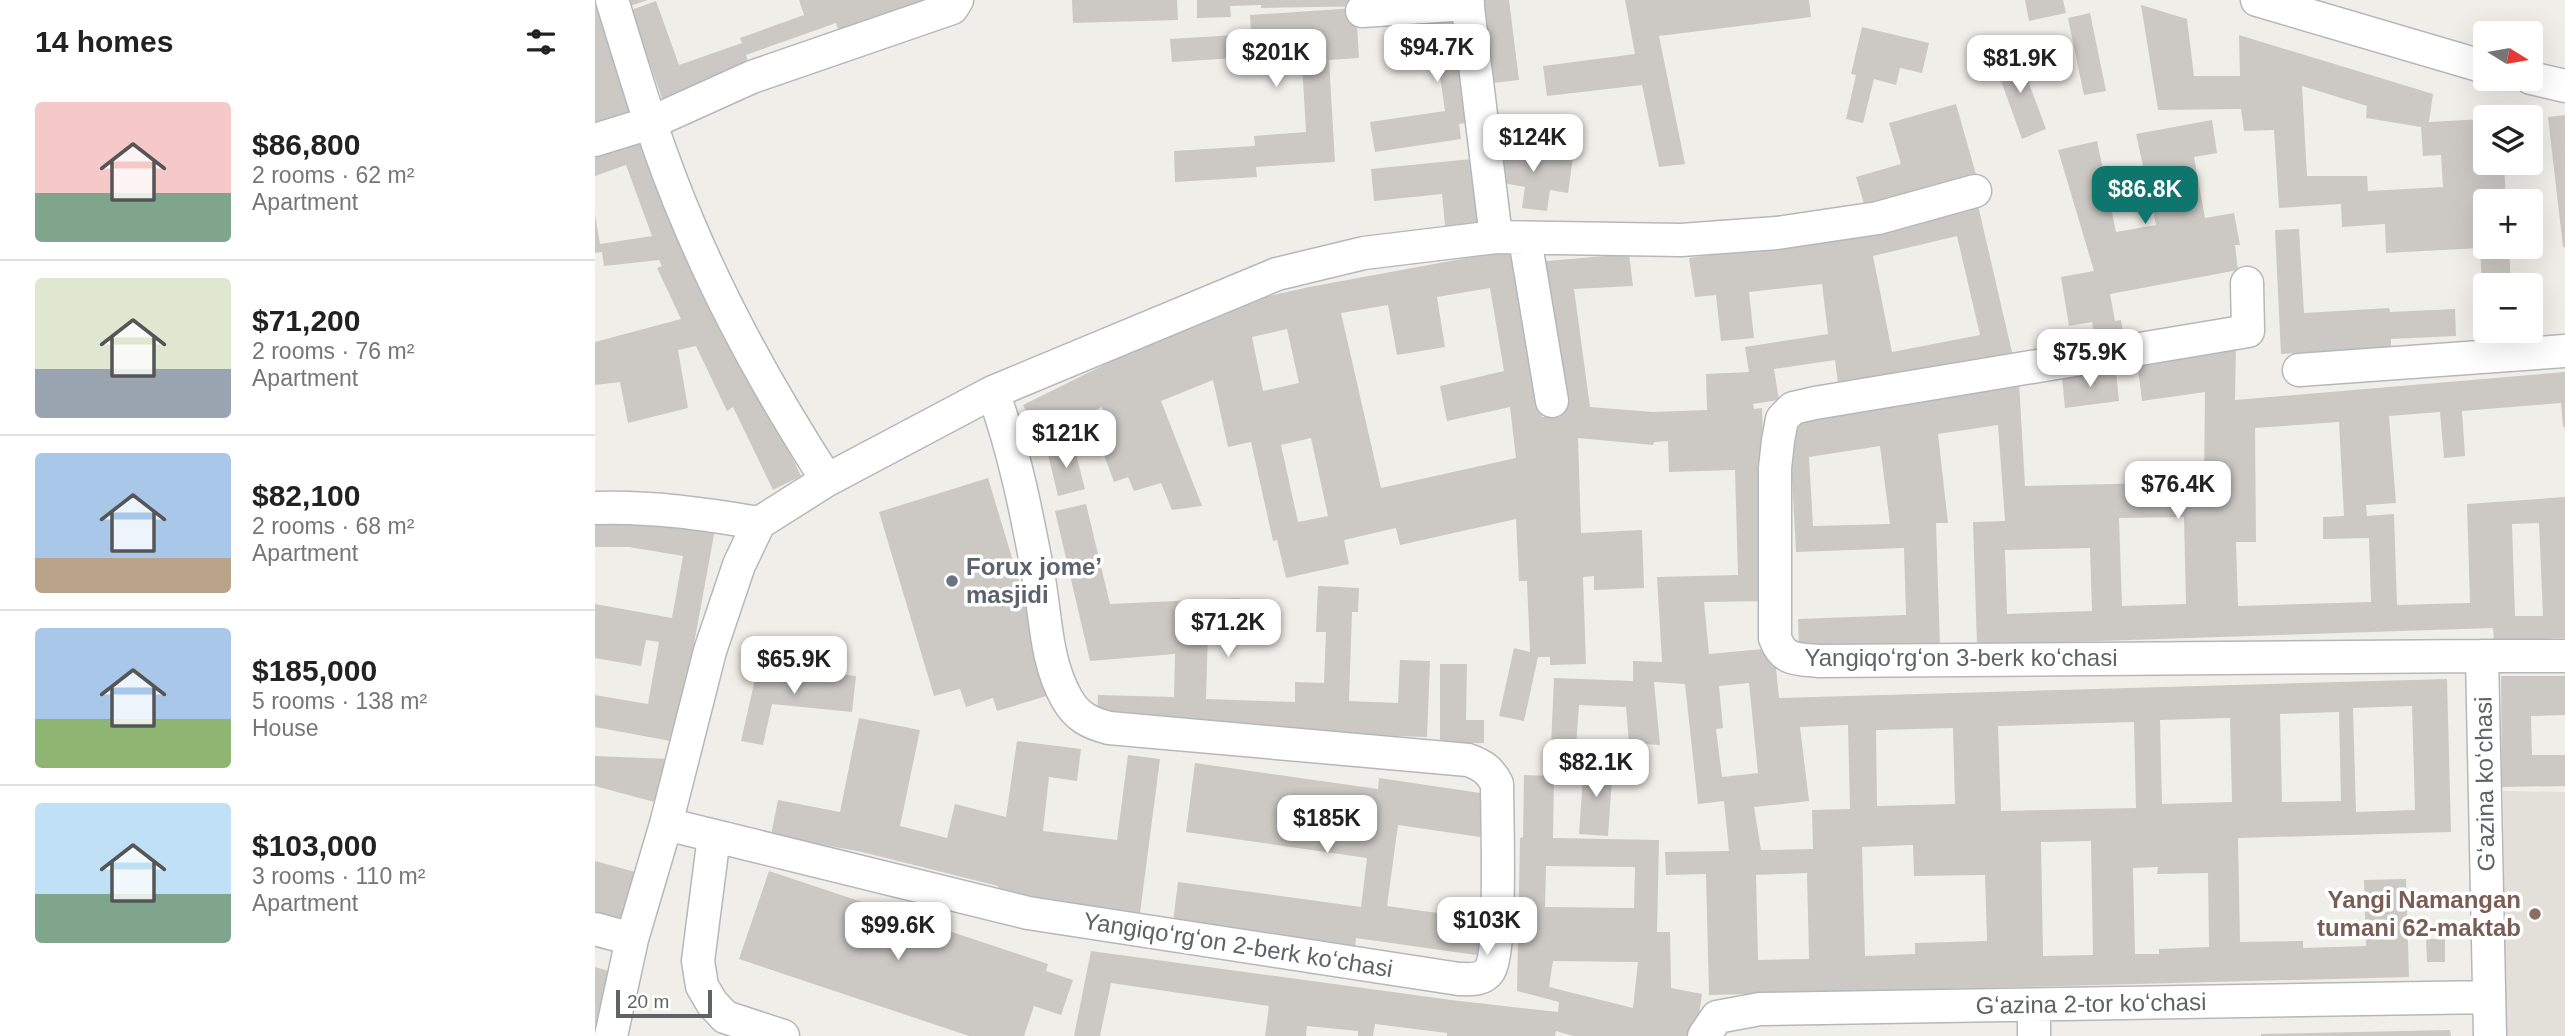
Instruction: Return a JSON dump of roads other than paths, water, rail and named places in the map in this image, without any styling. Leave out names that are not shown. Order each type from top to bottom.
[{"type":"street","points":[[612,0],[650,123],[687,222],[728,310],[776,401],[827,481]]},
{"type":"street","points":[[595,140],[650,123],[752,77],[952,8],[957,0]]},
{"type":"street","points":[[2257,0],[2473,64]]},
{"type":"street","points":[[1362,11],[1467,2],[1511,238],[1552,401]]},
{"type":"street","points":[[2543,81],[2565,86]]},
{"type":"street","points":[[611,1036],[632,939],[666,824],[710,651],[739,565],[759,523],[827,481],[993,392],[1277,274],[1364,253],[1511,238],[1681,240],[1777,233],[1878,218],[1975,191]]},
{"type":"street","name":"Yangiqoʻrgʻon 3-berk koʻchasi","points":[[2248,283],[2248,331],[1793,408],[1782,419],[1775,468],[1775,638],[1779,649],[1797,659],[1819,661],[2482,656]]},
{"type":"street","points":[[2299,370],[2565,351]]},
{"type":"street","name":"Yangiqoʻrgʻon 2-berk koʻchasi","points":[[666,824],[1028,913],[1459,979],[1476,979],[1490,971],[1497,926],[1497,784],[1491,773],[1482,765],[1468,760],[1109,727],[1092,724],[1079,715],[1068,702],[1051,660],[1022,489],[1008,433],[993,392]]},
{"type":"street","points":[[595,509],[637,507],[759,523]]},
{"type":"street","points":[[2482,656],[2565,656]]},
{"type":"street","name":"Gʻazina koʻchasi","points":[[2482,656],[2490,1036]]},
{"type":"street","points":[[714,836],[698,961],[702,986],[725,1017],[783,1036]]},
{"type":"street","points":[[595,929],[632,939]]},
{"type":"street","name":"Gʻazina 2-tor koʻchasi","points":[[1704,1036],[1717,1017],[1760,1010],[2489,997]]},
{"type":"street","points":[[2034,1005],[2034,1036]]},
{"type":"place","name":"Forux jome’ masjidi","points":[[952,581]]},
{"type":"place","name":"Yangi Namangan tumani 62-maktab","points":[[2535,914]]}]
